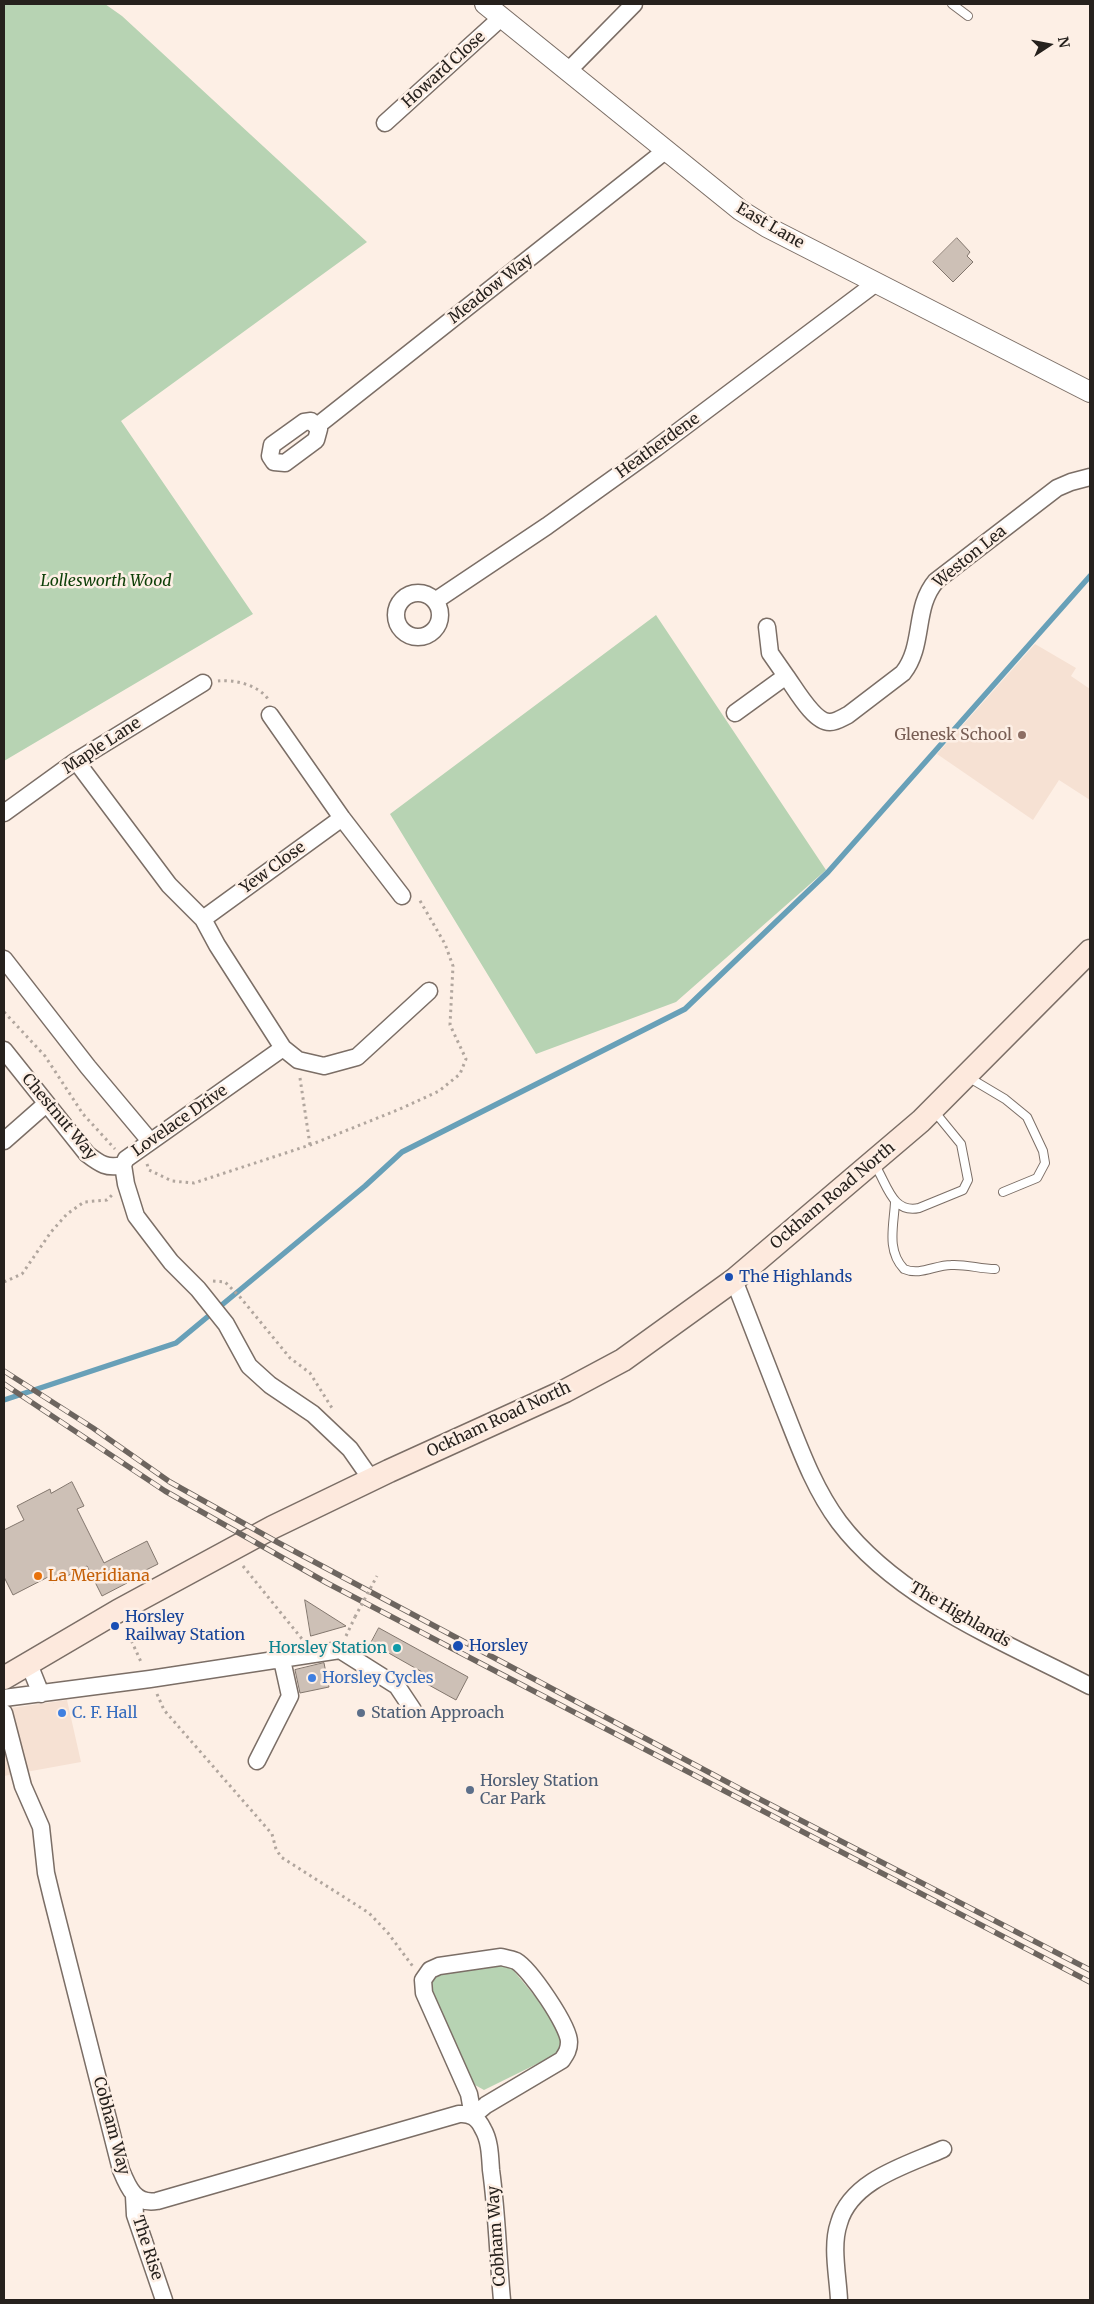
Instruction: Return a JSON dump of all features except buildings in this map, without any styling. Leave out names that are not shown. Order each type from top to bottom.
[{"type":"main road","name":"Ockham Road North","points":[[4,1678],[118,1612],[273,1527],[371,1479],[565,1390],[623,1360],[734,1280],[933,1110],[1090,951]]},
{"type":"street","name":"East Lane","points":[[486,4],[740,210],[876,283],[1090,392]]},
{"type":"street","points":[[568,71],[631,5]]},
{"type":"street","name":"Howard Close","points":[[385,123],[502,17]]},
{"type":"street","name":"Meadow Way","points":[[317,426],[665,151]]},
{"type":"street","name":"Heatherdene","points":[[435,601],[547,526],[656,448],[876,283]]},
{"type":"street","name":"Weston Lea","points":[[767,627],[770,653],[786,676],[818,718],[828,723],[838,721],[903,673],[910,664],[917,642],[922,606],[930,588],[936,581],[1057,488],[1090,477]]},
{"type":"street","points":[[736,713],[786,676]]},
{"type":"street","name":"Maple Lane","points":[[4,813],[76,761],[203,683]]},
{"type":"street","points":[[270,715],[342,818],[402,896]]},
{"type":"street","points":[[76,761],[169,884],[203,919],[217,945],[283,1048],[298,1060],[324,1066],[357,1057],[429,991]]},
{"type":"street","name":"Yew Close","points":[[203,919],[342,818]]},
{"type":"street","points":[[4,959],[146,1144]]},
{"type":"street","name":"Lovelace Drive","points":[[283,1048],[210,1102],[146,1144],[125,1165],[126,1184],[136,1216],[171,1262],[222,1319],[249,1366],[270,1385],[313,1414],[350,1449],[371,1479]]},
{"type":"street","name":"Chestnut Way","points":[[4,1050],[87,1154],[101,1166],[112,1168],[125,1165]]},
{"type":"street","points":[[4,1141],[46,1104]]},
{"type":"street","name":"The Highlands","points":[[734,1280],[806,1463],[820,1494],[839,1522],[862,1548],[887,1570],[946,1611],[1090,1686]]},
{"type":"street","points":[[4,1698],[150,1679],[340,1650],[397,1686],[413,1710]]},
{"type":"street","points":[[257,1761],[290,1696],[282,1660]]},
{"type":"street","points":[[28,1664],[41,1694]]},
{"type":"street","name":"Cobham Way","points":[[4,1713],[23,1786],[41,1828],[46,1874],[121,2170],[134,2196],[138,2200],[157,2201],[459,2114],[474,2116]]},
{"type":"street","points":[[423,1980],[430,1970],[439,1966],[483,1958],[501,1957],[516,1961],[528,1972],[563,2022],[567,2032],[569,2042],[567,2053],[562,2060],[486,2105],[474,2116]]},
{"type":"street","name":"Cobham Way","points":[[423,1980],[424,1993],[468,2094],[474,2116],[480,2123],[487,2139],[494,2195],[502,2300]]},
{"type":"street","points":[[839,2300],[836,2243],[839,2222],[847,2206],[859,2191],[874,2181],[943,2149]]},
{"type":"street","name":"The Rise","points":[[134,2196],[135,2215],[164,2300]]},
{"type":"lane","points":[[952,4],[968,16]]},
{"type":"lane","points":[[966,1076],[1018,1108],[1027,1117],[1043,1151],[1045,1163],[1037,1178],[1003,1192]]},
{"type":"lane","points":[[872,1162],[880,1172],[895,1202],[901,1207],[912,1210],[963,1190],[967,1185],[961,1144],[933,1110]]},
{"type":"lane","points":[[895,1202],[893,1252],[904,1269],[918,1272],[951,1265],[995,1269]]},
{"type":"path","points":[[146,1144],[149,1170],[172,1181],[194,1182],[310,1145],[400,1109],[439,1091],[460,1074],[466,1060],[450,1025],[453,966],[445,944],[431,919]]},
{"type":"path","points":[[4,1012],[45,1056],[83,1114],[125,1165],[115,1192],[107,1200],[84,1202],[68,1214],[51,1232],[22,1274],[4,1282]]},
{"type":"path","points":[[298,1060],[310,1145]]},
{"type":"path","points":[[227,1284],[240,1296],[290,1358],[310,1373],[327,1398],[335,1415]]},
{"type":"path","points":[[230,1550],[314,1653]]},
{"type":"path","points":[[355,1617],[377,1576]]},
{"type":"path","points":[[118,1612],[164,1710],[272,1834],[276,1849],[281,1857],[369,1913],[388,1932],[423,1980]]},
{"type":"shaded area","name":"Glenesk School","points":[[1035,644],[1076,668],[1071,676],[1090,689],[1090,800],[1059,780],[1033,820],[937,754]]},
{"type":"shaded area","points":[[67,1700],[81,1762],[4,1776],[4,1709]]},
{"type":"green space","name":"Lollesworth Wood","points":[[4,4],[105,4],[122,16],[367,242],[121,421],[253,614],[4,761]]},
{"type":"green space","points":[[656,615],[826,870],[676,1002],[536,1054],[390,814]]},
{"type":"green space","points":[[467,1964],[509,1965],[562,2029],[559,2053],[484,2090],[475,2085],[433,2004],[428,1987],[438,1972]]},
{"type":"waterway","points":[[4,1400],[176,1343],[365,1186],[402,1152],[685,1009],[828,872],[1090,576]]},
{"type":"railway","points":[[4,1371],[93,1428],[170,1482],[277,1542],[744,1791],[1090,1970]]},
{"type":"railway","points":[[4,1384],[165,1491],[327,1583],[1090,1982]]},
{"type":"place","name":"Glenesk School","points":[[1022,735]]},
{"type":"place","name":"The Highlands","points":[[729,1277]]},
{"type":"place","name":"La Meridiana","points":[[38,1576]]},
{"type":"place","name":"Horsley Railway Station","points":[[115,1626]]},
{"type":"place","name":"Horsley","points":[[458,1646]]},
{"type":"place","name":"Horsley Station","points":[[397,1648]]},
{"type":"place","name":"Horsley Cycles","points":[[312,1678]]},
{"type":"place","name":"C. F. Hall","points":[[62,1713]]},
{"type":"place","name":"Station Approach","points":[[361,1713]]},
{"type":"place","name":"Horsley Station Car Park","points":[[470,1790]]}]
